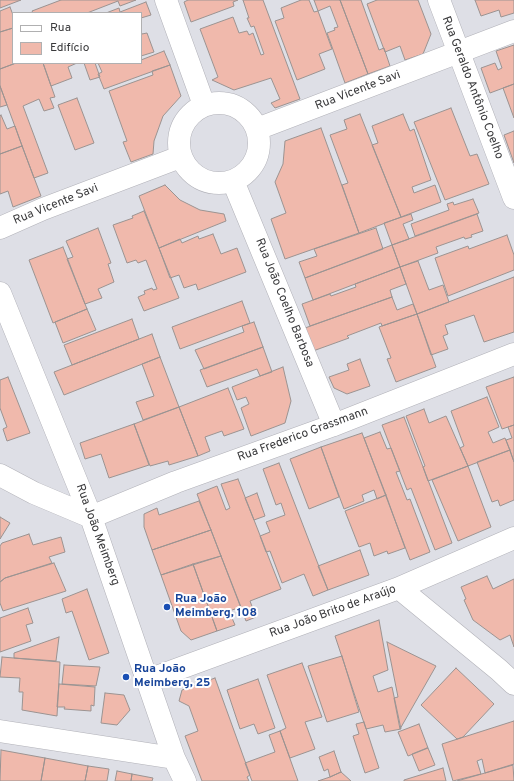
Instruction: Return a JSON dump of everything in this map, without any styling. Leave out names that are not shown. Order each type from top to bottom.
[{"type":"street","points":[[166,0],[204,105]]},
{"type":"street","name":"Rua Geraldo Antônio Coelho","points":[[439,0],[514,198]]},
{"type":"street","name":"Rua Vicente Savi","points":[[257,129],[514,31]]},
{"type":"street","points":[[220,102],[236,106],[248,116],[257,129],[259,142],[253,166],[244,175],[233,181],[217,184],[202,180],[188,171],[180,157],[178,141],[182,126],[191,113],[204,105],[220,102]]},
{"type":"street","name":"Rua Vicente Savi","points":[[0,228],[43,209],[180,157]]},
{"type":"street","name":"Rua João Coelho Barbosa","points":[[233,181],[334,425]]},
{"type":"street","name":"Rua João Meimberg","points":[[0,293],[91,517],[174,758],[185,781]]},
{"type":"street","name":"Rua Frederico Grassmann","points":[[91,517],[176,482],[334,425],[514,354]]},
{"type":"street","points":[[0,475],[34,493],[91,517]]},
{"type":"street","name":"Rua João Brito de Araújo","points":[[148,680],[399,588],[514,538]]},
{"type":"street","points":[[399,588],[514,684]]},
{"type":"street","points":[[0,731],[174,758]]},
{"type":"building","points":[[0,0],[21,0],[0,8]]},
{"type":"building","points":[[61,0],[136,0],[120,6],[118,1],[90,12],[32,11]]},
{"type":"building","points":[[188,0],[238,0],[233,2],[234,6],[191,22],[184,2]]},
{"type":"building","points":[[243,0],[263,0],[300,99],[275,108],[271,103],[280,99],[271,78],[234,90],[212,80],[218,77],[200,29],[233,17],[239,33],[247,31],[249,35],[253,33],[261,55],[264,54],[254,26],[251,27],[247,18],[249,18]]},
{"type":"building","points":[[301,0],[309,0],[314,12],[318,11],[332,49],[319,54],[325,69],[297,80],[275,21],[284,18],[281,8]]},
{"type":"building","points":[[314,0],[340,0],[368,74],[345,83],[327,33],[338,27],[330,6],[318,11]]},
{"type":"building","points":[[340,0],[361,0],[379,50],[384,48],[390,66],[368,74]]},
{"type":"building","points":[[377,0],[418,0],[431,34],[423,54],[405,60],[400,46],[385,52],[367,4]]},
{"type":"building","points":[[475,0],[514,0],[514,13],[501,17],[499,10],[481,16]]},
{"type":"building","points":[[146,2],[151,15],[142,18],[142,12],[120,12]]},
{"type":"building","points":[[10,7],[12,12],[12,28],[0,32],[0,11]]},
{"type":"building","points":[[119,8],[120,12],[109,12]]},
{"type":"building","points":[[12,28],[12,64],[13,64],[0,69],[0,32]]},
{"type":"building","points":[[147,33],[154,52],[142,56],[142,34]]},
{"type":"building","points":[[514,45],[514,84],[490,93],[481,68],[495,63],[498,70],[502,68],[496,51]]},
{"type":"building","points":[[164,51],[170,65],[104,89],[98,74],[102,72],[98,64],[142,64],[142,60]]},
{"type":"building","points":[[13,64],[43,64],[55,97],[50,98],[54,108],[44,111],[39,99],[23,106],[48,173],[34,178],[0,86],[0,69]]},
{"type":"building","points":[[43,64],[75,64],[68,67],[72,78],[51,86]]},
{"type":"building","points":[[84,64],[95,64],[100,77],[90,80]]},
{"type":"building","points":[[170,65],[181,96],[163,116],[154,141],[153,154],[131,162],[123,142],[127,141],[109,91],[153,75],[152,71]]},
{"type":"building","points":[[514,84],[514,118],[503,88]]},
{"type":"building","points":[[0,86],[7,105],[0,107]]},
{"type":"building","points":[[77,98],[94,143],[75,150],[58,105]]},
{"type":"building","points":[[451,108],[470,156],[477,154],[489,184],[445,200],[414,122]]},
{"type":"building","points":[[360,114],[401,217],[359,233],[342,185],[348,183],[330,135],[347,129],[344,120]]},
{"type":"building","points":[[403,114],[410,131],[414,129],[431,180],[412,187],[414,193],[435,185],[441,202],[401,217],[372,145],[378,143],[372,126]]},
{"type":"building","points":[[1,115],[7,129],[15,126],[22,146],[0,154],[0,116]]},
{"type":"building","points":[[321,128],[359,233],[285,259],[271,219],[286,213],[275,182],[283,164],[285,141]]},
{"type":"building","points":[[514,131],[514,163],[504,135]]},
{"type":"building","points":[[22,146],[41,196],[13,207],[8,191],[0,194],[0,154]]},
{"type":"building","points":[[165,185],[180,200],[200,210],[224,214],[226,221],[159,248],[139,196]]},
{"type":"building","points":[[473,199],[479,213],[415,236],[411,224],[449,210],[447,204],[453,202],[454,205]]},
{"type":"building","points":[[144,211],[179,298],[144,311],[138,297],[145,294],[144,291],[152,288],[153,290],[157,289],[146,260],[138,263],[136,260],[127,263],[113,225],[133,218],[132,216]]},
{"type":"building","points":[[411,214],[413,220],[403,224],[409,239],[392,245],[384,223]]},
{"type":"building","points":[[477,214],[483,231],[471,235],[472,237],[465,239],[464,237],[436,247],[438,253],[400,267],[392,245]]},
{"type":"building","points":[[98,228],[111,263],[108,264],[114,282],[98,289],[102,298],[85,304],[67,259],[73,257],[66,241]]},
{"type":"building","points":[[376,228],[383,249],[305,278],[299,262],[317,256],[314,249]]},
{"type":"building","points":[[213,234],[221,254],[237,248],[246,272],[198,290],[196,284],[184,288],[179,275],[170,278],[159,248],[180,239],[182,243],[198,236],[199,239]]},
{"type":"building","points":[[507,235],[514,255],[514,270],[448,296],[435,258],[468,246],[469,249]]},
{"type":"building","points":[[392,245],[400,267],[313,300],[305,278]]},
{"type":"building","points":[[63,247],[87,309],[53,323],[29,260]]},
{"type":"building","points":[[418,261],[429,290],[443,285],[449,302],[417,314],[400,267]]},
{"type":"building","points":[[400,267],[406,284],[390,290],[392,297],[310,326],[302,304],[356,287],[355,284]]},
{"type":"building","points":[[514,277],[514,332],[484,342],[474,315],[445,325],[448,334],[443,336],[448,349],[431,355],[417,314]]},
{"type":"building","points":[[392,297],[397,310],[413,304],[417,314],[382,326],[381,323],[347,336],[349,338],[313,351],[305,328]]},
{"type":"building","points":[[242,301],[250,323],[180,349],[172,327]]},
{"type":"building","points":[[87,309],[96,330],[63,343],[55,322]]},
{"type":"building","points":[[417,314],[436,367],[396,382],[387,359],[391,358],[379,327]]},
{"type":"building","points":[[132,319],[139,339],[72,365],[64,345]]},
{"type":"building","points":[[254,322],[263,347],[204,369],[195,350],[244,332],[242,326]]},
{"type":"building","points":[[152,334],[160,357],[64,395],[54,372]]},
{"type":"building","points":[[263,347],[272,372],[260,376],[257,369],[207,387],[200,370]]},
{"type":"building","points":[[160,357],[179,407],[143,420],[136,402],[154,396],[142,364]]},
{"type":"building","points":[[360,359],[370,386],[347,394],[334,388],[329,377],[349,370],[347,364]]},
{"type":"building","points":[[283,367],[291,401],[285,423],[251,436],[241,408],[249,404],[246,397],[237,400],[232,387]]},
{"type":"building","points":[[8,377],[30,433],[7,441],[3,429],[7,427],[0,408],[0,380]]},
{"type":"building","points":[[514,377],[514,425],[502,429],[486,387]]},
{"type":"building","points":[[228,388],[244,429],[224,436],[222,431],[205,437],[210,451],[198,456],[179,407]]},
{"type":"building","points":[[487,397],[499,427],[488,432],[493,443],[505,438],[510,450],[468,466],[460,448],[464,446],[451,411]]},
{"type":"building","points":[[179,407],[198,456],[169,465],[168,461],[150,466],[134,424]]},
{"type":"building","points":[[424,409],[429,423],[446,416],[468,466],[428,481],[423,467],[425,466],[406,416]]},
{"type":"building","points":[[404,417],[452,543],[435,550],[411,488],[407,490],[382,425]]},
{"type":"building","points":[[134,424],[149,465],[109,478],[101,454],[85,459],[80,443]]},
{"type":"building","points":[[514,425],[514,462],[506,440],[512,438],[508,427]]},
{"type":"building","points":[[380,432],[387,449],[391,448],[400,471],[396,472],[407,500],[410,499],[430,552],[410,560],[364,438]]},
{"type":"building","points":[[362,433],[386,495],[377,499],[374,490],[362,495],[364,501],[344,509],[321,447]]},
{"type":"building","points":[[321,447],[339,497],[309,509],[290,459]]},
{"type":"building","points":[[510,450],[514,462],[514,500],[500,506],[498,500],[492,502],[477,462]]},
{"type":"building","points":[[279,463],[328,590],[313,596],[304,574],[282,583],[270,551],[266,552],[260,536],[270,532],[266,522],[285,515],[281,503],[276,505],[263,469]]},
{"type":"building","points":[[468,466],[491,527],[458,541],[432,480]]},
{"type":"building","points":[[238,479],[281,589],[250,601],[256,617],[246,621],[197,494],[217,486],[226,510],[230,508],[221,484]]},
{"type":"building","points":[[257,493],[265,516],[254,520],[245,498]]},
{"type":"building","points":[[386,495],[405,548],[388,554],[387,551],[374,556],[370,543],[359,547],[345,511]]},
{"type":"building","points":[[199,501],[211,530],[152,550],[144,527],[144,514],[157,508],[159,515]]},
{"type":"building","points":[[0,517],[10,523],[0,539]]},
{"type":"building","points":[[211,530],[221,556],[161,575],[152,550]]},
{"type":"building","points":[[29,534],[33,545],[61,537],[65,552],[49,557],[52,563],[5,578],[0,582],[0,546],[2,543]]},
{"type":"building","points":[[360,550],[369,575],[328,590],[318,566]]},
{"type":"building","points":[[221,556],[241,607],[229,611],[235,625],[217,631],[193,564]]},
{"type":"building","points":[[54,563],[66,591],[3,611],[0,603],[0,582],[5,578]]},
{"type":"building","points":[[193,564],[217,631],[191,640],[181,631],[161,575]]},
{"type":"building","points":[[487,576],[493,589],[514,579],[514,647],[510,635],[500,640],[473,620],[464,600],[466,599],[461,587]]},
{"type":"building","points":[[87,589],[109,653],[89,660],[72,611],[66,613],[62,599]]},
{"type":"building","points":[[28,608],[33,623],[26,625],[31,641],[0,652],[0,618]]},
{"type":"building","points":[[379,620],[388,670],[373,676],[378,692],[392,687],[401,729],[385,732],[383,725],[366,729],[335,636]]},
{"type":"building","points":[[59,637],[56,661],[14,658],[14,653]]},
{"type":"building","points":[[387,642],[436,666],[400,729],[394,698],[398,697]]},
{"type":"building","points":[[342,656],[359,712],[327,722],[308,666]]},
{"type":"building","points":[[2,657],[60,662],[57,716],[22,710],[23,692],[19,692],[20,678],[0,677]]},
{"type":"building","points":[[302,663],[322,717],[305,722],[315,749],[290,758],[280,731],[286,728],[267,675]]},
{"type":"building","points":[[64,665],[100,667],[96,686],[62,684]]},
{"type":"building","points":[[456,668],[494,704],[463,737],[457,739],[421,705]]},
{"type":"building","points":[[215,678],[250,775],[247,777],[249,781],[202,781],[185,736],[198,731],[189,706],[179,701],[182,690]]},
{"type":"building","points":[[258,679],[275,728],[258,734],[254,724],[240,729],[227,690]]},
{"type":"building","points":[[59,684],[95,687],[94,706],[91,705],[91,711],[57,707]]},
{"type":"building","points":[[105,693],[124,695],[130,710],[117,725],[101,723]]},
{"type":"building","points":[[514,721],[514,764],[485,773],[482,759],[477,761],[481,774],[453,781],[442,744]]},
{"type":"building","points":[[364,722],[379,768],[365,773],[353,736],[359,734],[356,724]]},
{"type":"building","points":[[419,724],[428,748],[408,756],[398,732]]},
{"type":"building","points":[[280,731],[298,781],[252,781],[245,763],[275,752],[269,735]]},
{"type":"building","points":[[427,748],[435,765],[419,771],[412,754]]},
{"type":"building","points":[[1,750],[45,758],[41,781],[0,781]]},
{"type":"building","points":[[334,751],[341,772],[330,777],[328,769],[324,771],[319,757]]},
{"type":"building","points":[[45,758],[88,766],[85,781],[41,781]]},
{"type":"building","points":[[513,765],[514,781],[457,781]]},
{"type":"building","points":[[88,766],[109,769],[107,781],[85,781]]},
{"type":"building","points":[[443,768],[446,781],[404,781],[404,780]]},
{"type":"building","points":[[117,771],[132,774],[131,781],[115,781]]},
{"type":"building","points":[[341,772],[351,781],[318,781],[330,777]]},
{"type":"building","points":[[132,774],[153,778],[152,781],[131,781]]},
{"type":"place","name":"Rua João Meimberg, 108","points":[[167,607]]},
{"type":"place","name":"Rua João Meimberg, 25","points":[[126,677]]}]
